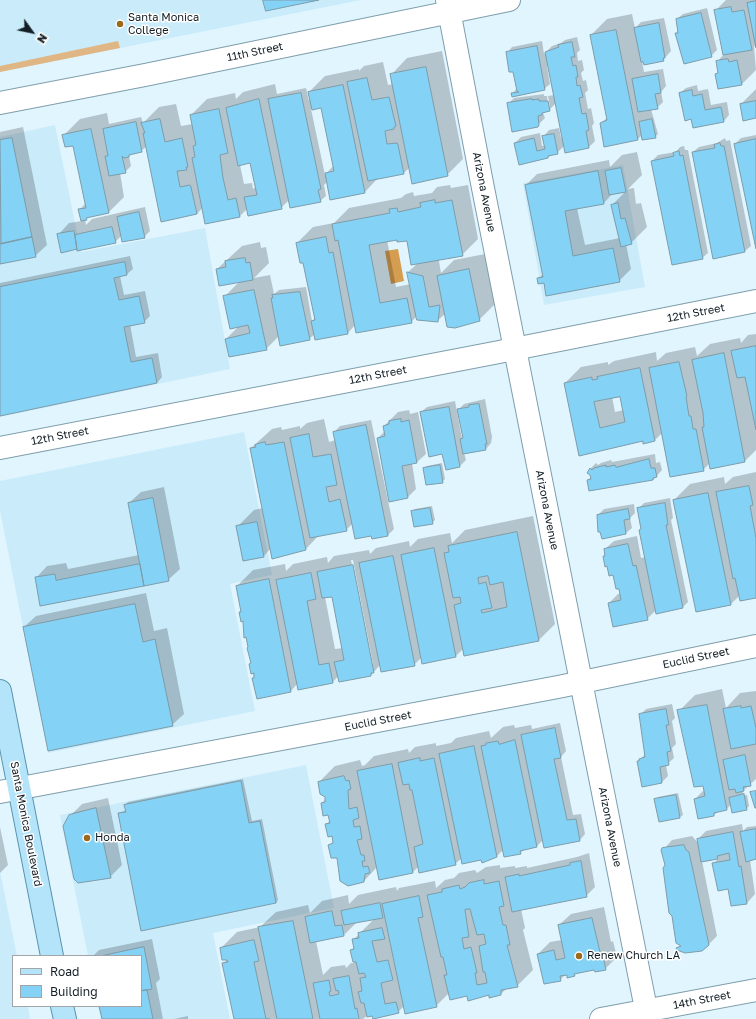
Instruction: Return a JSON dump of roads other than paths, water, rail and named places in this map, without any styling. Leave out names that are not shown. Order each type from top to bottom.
[{"type":"main road","name":"Santa Monica Boulevard","points":[[0,691],[9,790],[52,955]]},
{"type":"main road","points":[[62,1007],[65,1019]]},
{"type":"street","name":"11th Street","points":[[0,102],[145,75],[448,6],[509,0]]},
{"type":"street","name":"Arizona Avenue","points":[[448,6],[580,682],[647,1015]]},
{"type":"street","name":"12th Street","points":[[0,448],[756,301]]},
{"type":"street","name":"Euclid Street","points":[[9,790],[580,682],[756,646]]},
{"type":"street","name":"14th Street","points":[[601,1019],[647,1015],[756,990]]},
{"type":"place","name":"Santa Monica College","points":[[120,24]]},
{"type":"place","name":"Honda","points":[[87,838]]},
{"type":"place","name":"Renew Church LA","points":[[579,956]]}]
